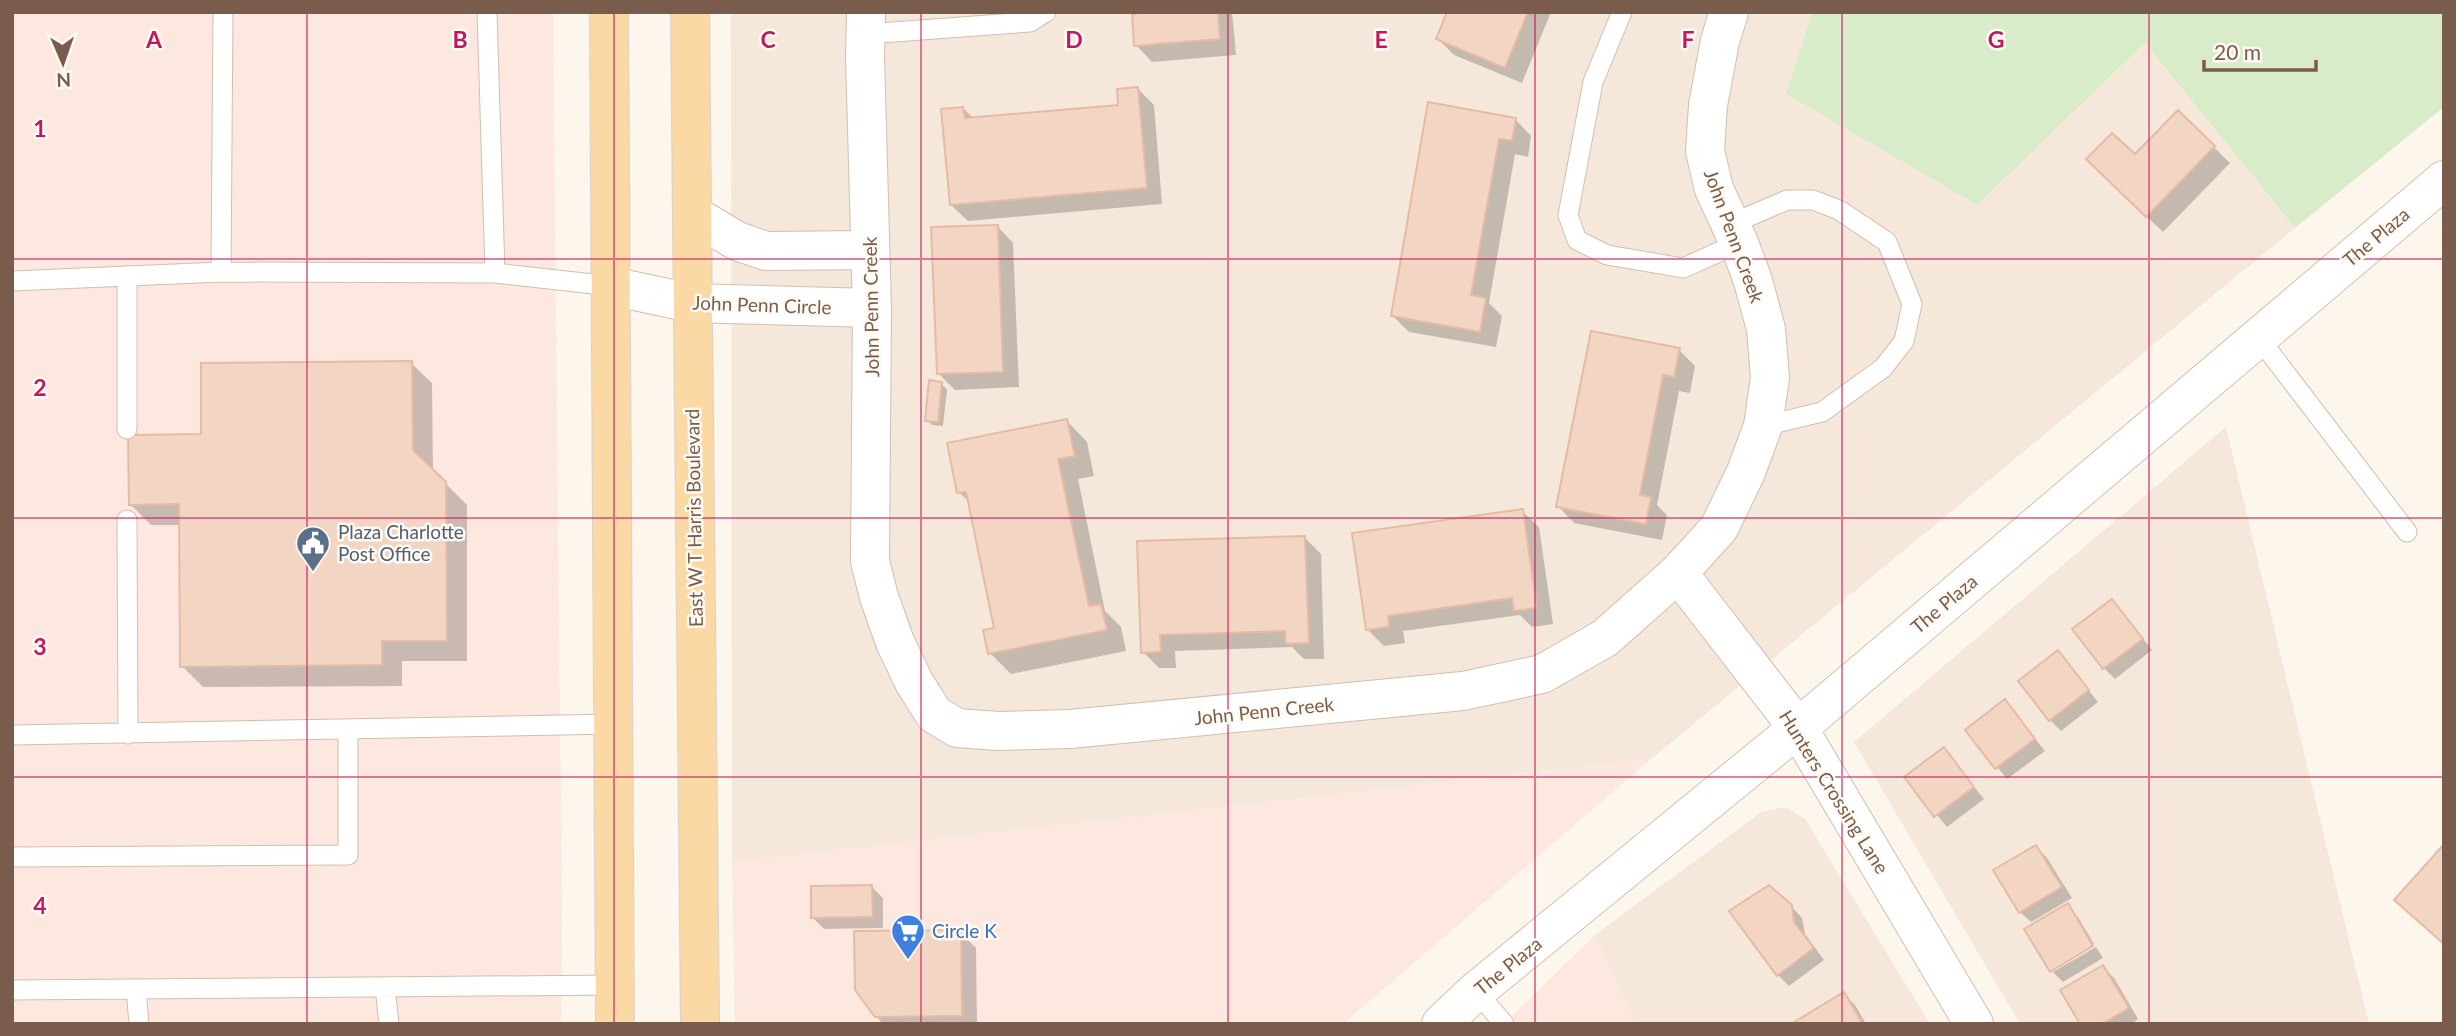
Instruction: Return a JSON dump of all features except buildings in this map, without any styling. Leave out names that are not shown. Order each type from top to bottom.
[{"type":"main road","points":[[609,12],[615,1024]]},
{"type":"main road","name":"East W T Harris Boulevard","points":[[690,12],[700,1024]]},
{"type":"street","name":"John Penn Creek","points":[[866,23],[872,308],[870,561],[895,642],[934,714],[957,728],[998,731],[1084,728],[1463,691],[1542,674],[1605,638],[1678,573],[1719,528],[1746,472],[1763,426],[1770,378],[1766,329],[1753,281],[1714,188],[1705,151],[1708,105],[1720,41],[1729,12]]},
{"type":"street","name":"The Plaza","points":[[1441,1024],[1476,991],[1798,728],[2444,180]]},
{"type":"street","points":[[692,214],[737,241],[766,251],[870,250]]},
{"type":"street","name":"John Penn Circle","points":[[611,286],[691,303],[872,308]]},
{"type":"street","name":"Hunters Crossing Lane","points":[[1678,573],[1798,728],[1974,1024]]},
{"type":"lane","points":[[221,272],[223,12]]},
{"type":"lane","points":[[487,12],[495,272]]},
{"type":"lane","points":[[866,23],[1030,22],[1046,12]]},
{"type":"lane","points":[[1622,12],[1593,82],[1568,215],[1577,240],[1607,255],[1683,268],[1787,200],[1813,200],[1839,209],[1887,242],[1912,304],[1904,341],[1883,368],[1822,412],[1763,426]]},
{"type":"lane","points":[[12,281],[221,272],[495,272],[611,286]]},
{"type":"lane","points":[[127,276],[127,429]]},
{"type":"lane","points":[[2258,337],[2407,532]]},
{"type":"lane","points":[[127,520],[128,734]]},
{"type":"lane","points":[[12,735],[613,724]]},
{"type":"lane","points":[[12,857],[348,855],[348,730]]},
{"type":"lane","points":[[12,990],[615,985]]},
{"type":"lane","points":[[386,987],[389,1024]]},
{"type":"lane","points":[[136,989],[139,1024]]},
{"type":"lane","points":[[1476,991],[1504,1024]]},
{"type":"shaded area","points":[[12,12],[553,12],[561,1024],[12,1024]]},
{"type":"shaded area","points":[[731,12],[1812,12],[1786,94],[1977,205],[2145,43],[2295,228],[1651,759],[732,862]]},
{"type":"shaded area","points":[[2226,427],[2369,1024],[2020,1024],[1854,742]]},
{"type":"shaded area","points":[[1651,759],[1343,1024],[735,1024],[732,862]]},
{"type":"shaded area","points":[[1786,807],[1805,819],[1930,1024],[1635,1024],[1595,935],[1761,812]]},
{"type":"shaded area","points":[[1595,935],[1635,1024],[1504,1024]]},
{"type":"green space","points":[[1812,12],[2444,12],[2444,107],[2295,228],[2145,43],[1977,205],[1786,94]]},
{"type":"place","name":"Plaza Charlotte Post Office","points":[[313,573]]},
{"type":"place","name":"Circle K","points":[[908,961]]}]
